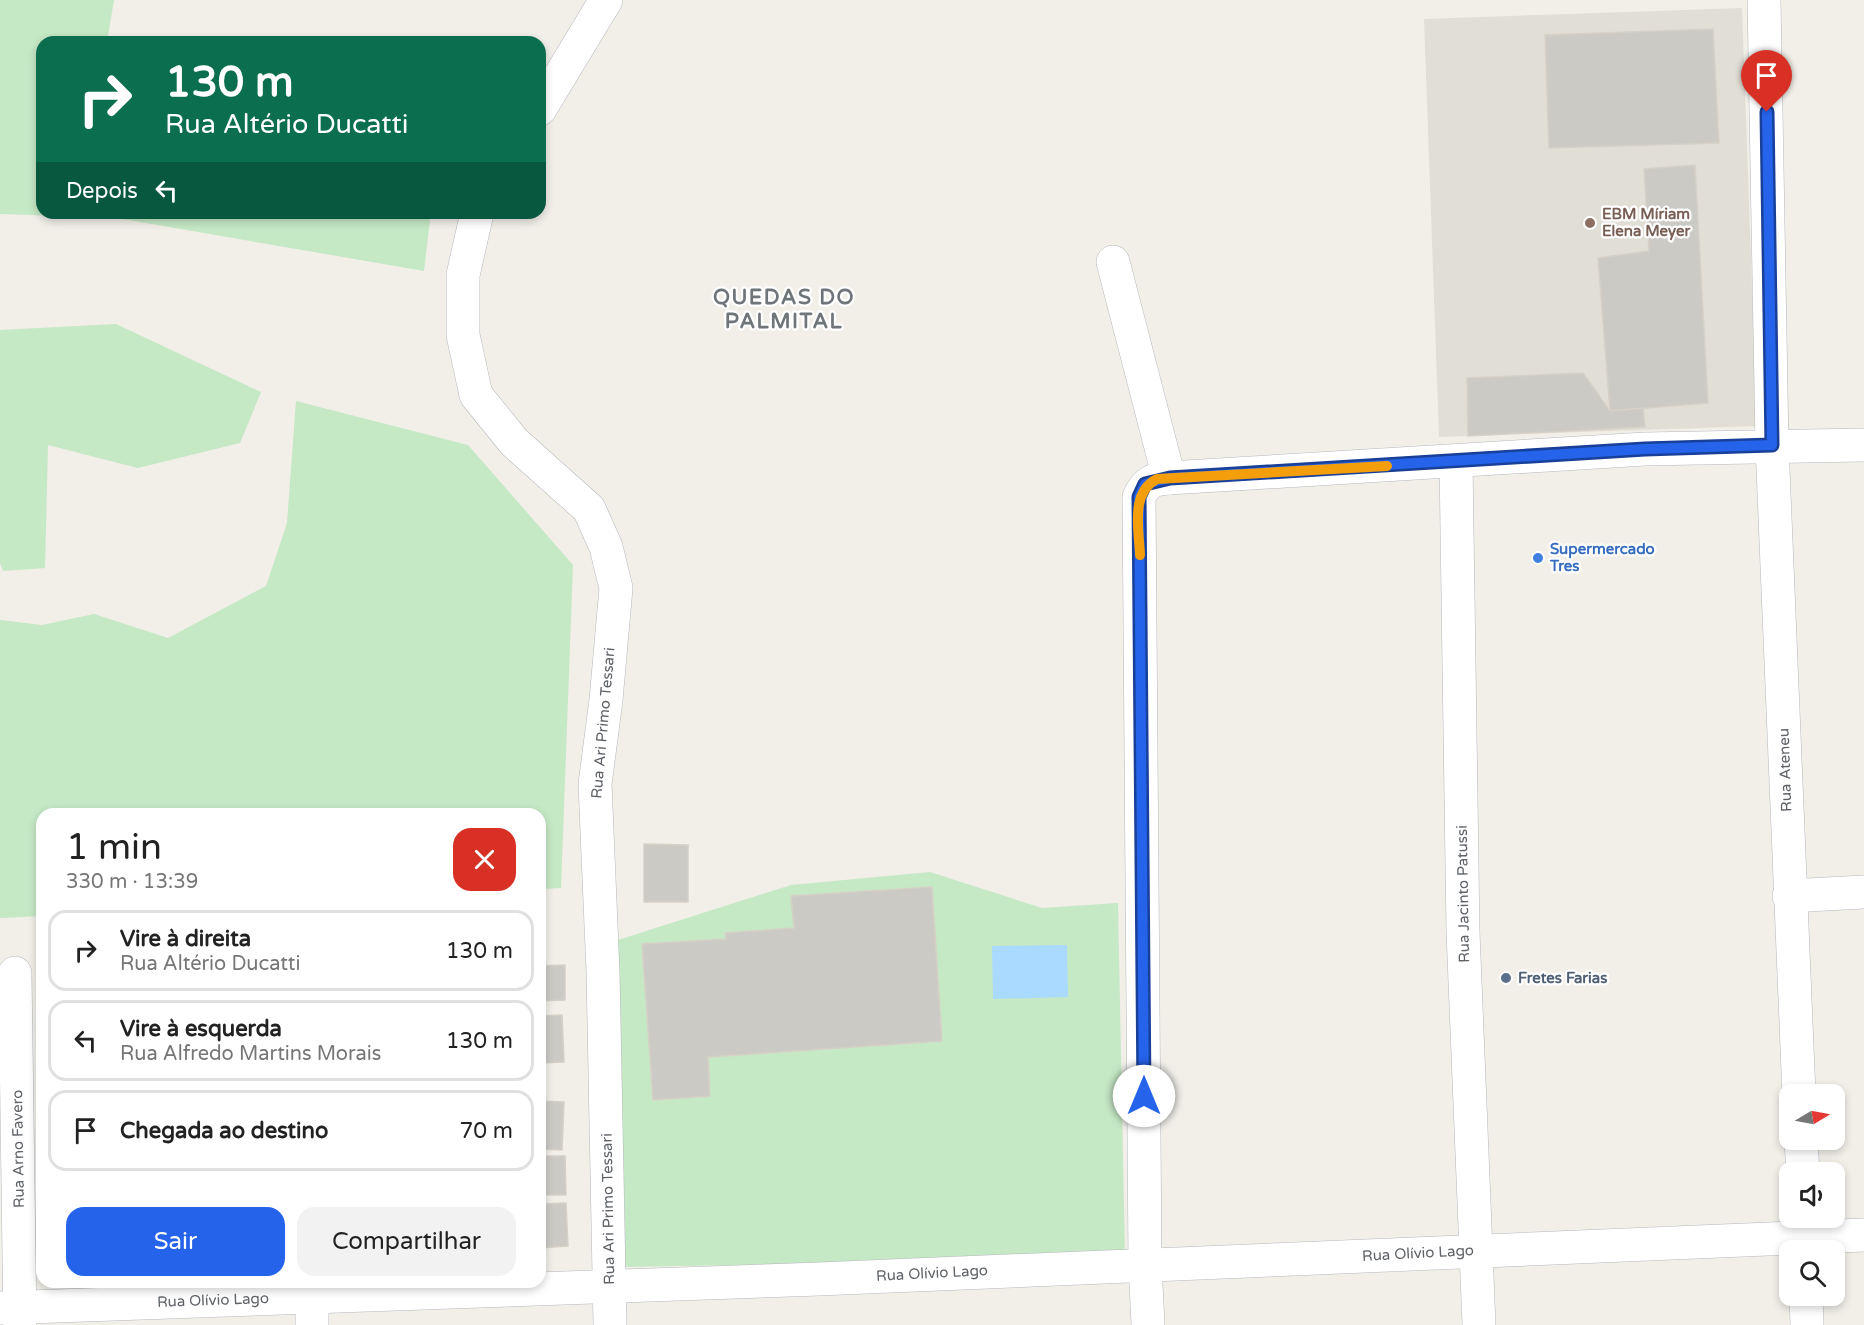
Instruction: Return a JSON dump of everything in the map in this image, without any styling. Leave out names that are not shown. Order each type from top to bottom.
[{"type":"street","points":[[546,99],[606,0]]},
{"type":"street","name":"Rua Ateneu","points":[[1764,0],[1772,445],[1798,1084]]},
{"type":"street","name":"Rua Ari Primo Tessari","points":[[476,219],[463,275],[463,335],[476,395],[514,442],[589,509],[606,547],[616,588],[606,700],[595,784],[603,972],[610,1325]]},
{"type":"street","points":[[1113,262],[1163,479]]},
{"type":"street","points":[[1148,1325],[1145,1263],[1139,497],[1145,484],[1163,479],[1645,449],[1864,445]]},
{"type":"street","name":"Rua Jacinto Patussi","points":[[1456,462],[1463,932],[1479,1325]]},
{"type":"street","points":[[1789,896],[1864,892]]},
{"type":"street","name":"Rua Arno Favero","points":[[14,1313],[15,973]]},
{"type":"street","name":"Rua Olívio Lago","points":[[14,1313],[1476,1249],[1864,1235]]},
{"type":"street","points":[[1806,1306],[1807,1325]]},
{"type":"shaded area","name":"EBM Míriam Elena Meyer","points":[[1742,8],[1757,426],[1439,437],[1424,19]]},
{"type":"green space","points":[[0,0],[114,0],[108,36],[36,36],[36,215],[0,214]]},
{"type":"green space","points":[[123,219],[429,219],[424,271]]},
{"type":"green space","points":[[116,324],[261,392],[240,443],[138,468],[48,445],[45,568],[3,571],[0,563],[0,330]]},
{"type":"green space","points":[[296,401],[468,445],[573,565],[561,888],[546,889],[546,808],[36,808],[36,916],[0,918],[0,620],[42,625],[94,614],[168,638],[266,586],[287,523]]},
{"type":"green space","points":[[930,872],[1042,908],[1118,903],[1125,1258],[624,1267],[618,940],[791,885]]},
{"type":"water","points":[[1067,945],[1068,997],[993,999],[992,946]]},
{"type":"building","points":[[1713,29],[1719,143],[1549,148],[1545,35]]},
{"type":"building","points":[[1695,165],[1708,403],[1610,411],[1598,258],[1649,251],[1644,169]]},
{"type":"building","points":[[1583,373],[1610,411],[1643,408],[1645,427],[1468,436],[1467,378]]},
{"type":"building","points":[[644,844],[688,845],[688,902],[644,902]]},
{"type":"building","points":[[932,887],[942,1041],[708,1057],[710,1096],[653,1100],[642,944],[726,939],[725,933],[794,928],[791,896]]},
{"type":"building","points":[[565,965],[565,1000],[546,1001],[546,966]]},
{"type":"building","points":[[562,1015],[564,1062],[546,1063],[546,1016]]},
{"type":"building","points":[[546,1101],[564,1102],[562,1150],[546,1149]]},
{"type":"building","points":[[546,1156],[565,1156],[566,1195],[546,1195]]},
{"type":"building","points":[[566,1203],[568,1246],[546,1248],[546,1204]]},
{"type":"slow traffic","points":[[1140,555],[1139,497],[1145,484],[1157,479],[1387,466]]},
{"type":"place","name":"EBM Míriam Elena Meyer","points":[[1590,223]]},
{"type":"place","name":"Supermercado Tres","points":[[1538,558]]},
{"type":"place","name":"Fretes Farias","points":[[1506,978]]},
{"type":"district","name":"QUEDAS DO PALMITAL","points":[[784,309]]},
{"type":"route","points":[[1144,1096],[1139,497],[1145,484],[1157,479],[1170,478],[1645,449],[1772,445],[1767,112]]}]
